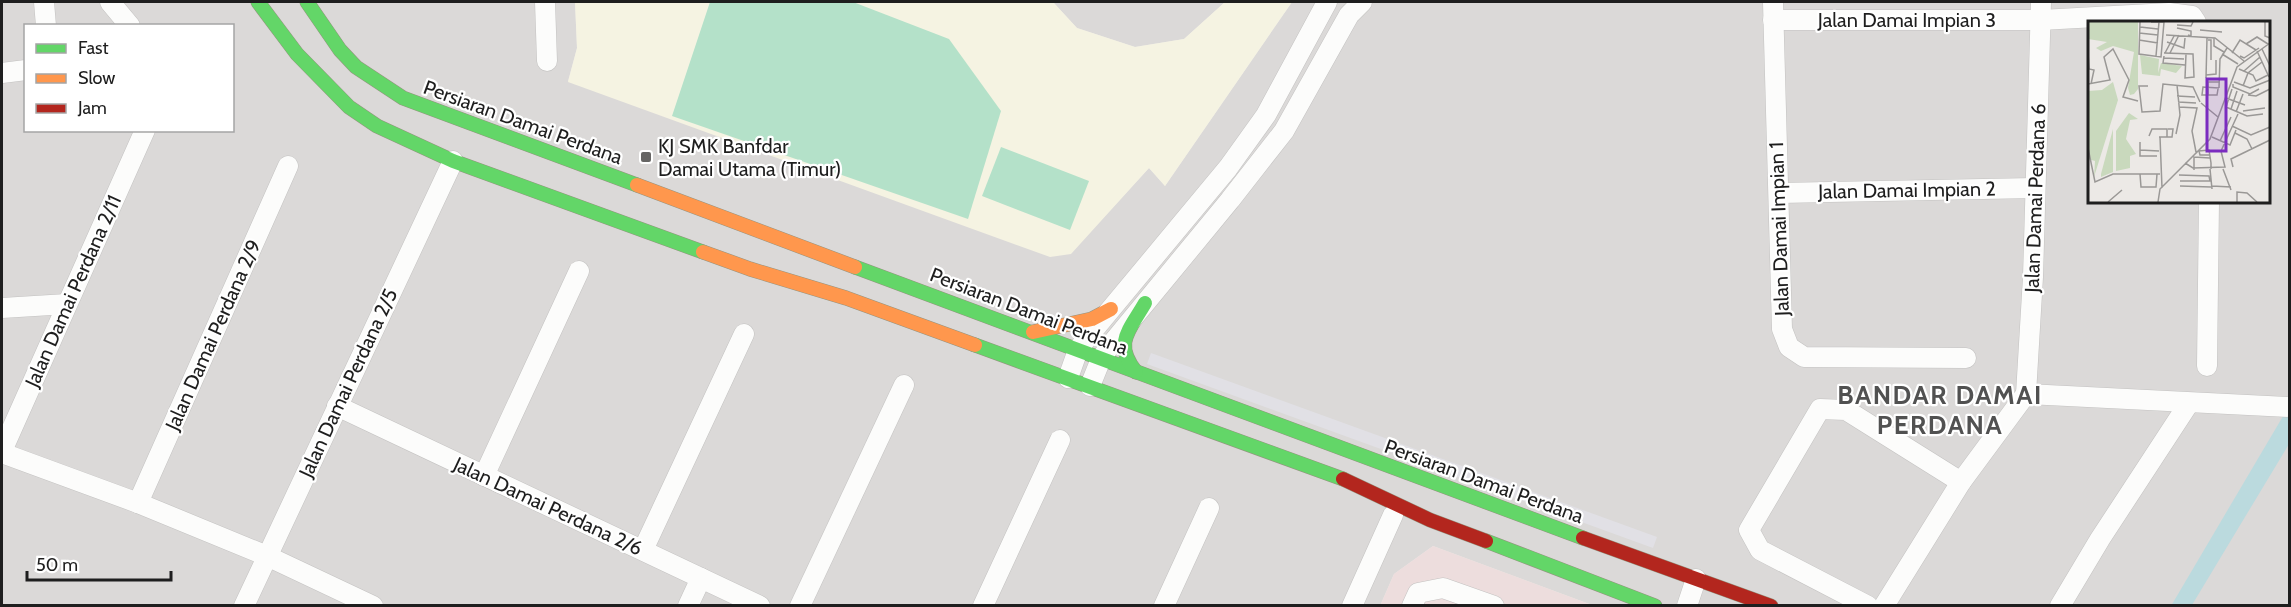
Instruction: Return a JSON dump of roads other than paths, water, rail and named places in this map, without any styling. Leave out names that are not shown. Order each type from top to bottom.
[{"type":"main road","points":[[258,2],[297,54],[349,107],[377,126],[453,161],[750,269],[846,298],[1068,378],[1085,393]]},
{"type":"main road","name":"Persiaran Damai Perdana","points":[[307,4],[340,50],[356,67],[403,98],[1771,606]]},
{"type":"main road","points":[[274,25],[276,9]]},
{"type":"main road","points":[[1136,372],[1125,358],[1124,340],[1145,303]]},
{"type":"main road","points":[[1032,333],[1092,319],[1111,309]]},
{"type":"main road","points":[[1040,368],[1085,393],[1359,485],[1431,520],[1654,606]]},
{"type":"main road","points":[[1359,502],[1393,515],[1431,520]]},
{"type":"street","points":[[44,2],[46,24]]},
{"type":"street","points":[[110,2],[127,24]]},
{"type":"street","points":[[545,2],[547,61]]},
{"type":"street","points":[[1068,378],[1078,350],[1228,168],[1266,115],[1327,2]]},
{"type":"street","points":[[1085,393],[1101,358],[1284,130],[1349,15],[1362,2]]},
{"type":"street","name":"Jalan Damai Impian 3","points":[[1773,11],[2041,11],[2168,7],[2194,19]]},
{"type":"street","name":"Jalan Damai Impian 1","points":[[1773,11],[1782,329],[1790,347],[1804,357],[1966,358]]},
{"type":"street","name":"Jalan Damai Perdana 6","points":[[2026,394],[2033,277],[2041,11]]},
{"type":"street","points":[[2,73],[24,70]]},
{"type":"street","name":"Jalan Damai Perdana 2/11","points":[[2,452],[144,132]]},
{"type":"street","name":"Jalan Damai Perdana 2/5","points":[[244,606],[453,161]]},
{"type":"street","name":"Jalan Damai Perdana 2/9","points":[[138,503],[288,166]]},
{"type":"street","name":"Jalan Damai Impian 2","points":[[1779,193],[2034,188]]},
{"type":"street","points":[[2207,366],[2209,202]]},
{"type":"street","points":[[484,476],[579,271]]},
{"type":"street","points":[[2,308],[67,304]]},
{"type":"street","points":[[643,550],[744,334]]},
{"type":"street","points":[[800,606],[904,384]]},
{"type":"street","points":[[1884,606],[1962,483],[2026,394],[2289,407]]},
{"type":"street","points":[[2060,606],[2189,403]]},
{"type":"street","name":"Jalan Damai Perdana 2/6","points":[[337,406],[760,606]]},
{"type":"street","points":[[1868,606],[1760,550],[1749,530],[1820,409],[1846,410],[1962,483]]},
{"type":"street","points":[[983,606],[1060,440]]},
{"type":"street","points":[[2,452],[267,555],[373,606]]},
{"type":"street","points":[[1164,606],[1209,508]]},
{"type":"street","points":[[1352,606],[1393,515]]},
{"type":"street","points":[[688,606],[701,578]]},
{"type":"street","points":[[1687,606],[1695,579]]},
{"type":"street","points":[[1415,599],[1443,588],[1494,606]]},
{"type":"water","points":[[2289,406],[2289,444],[2192,605],[2171,606]]},
{"type":"place","name":"KJ SMK Banfdar Damai Utama (Timur)","points":[[646,157]]},
{"type":"district","name":"BANDAR DAMAI PERDANA","points":[[1940,410]]}]
